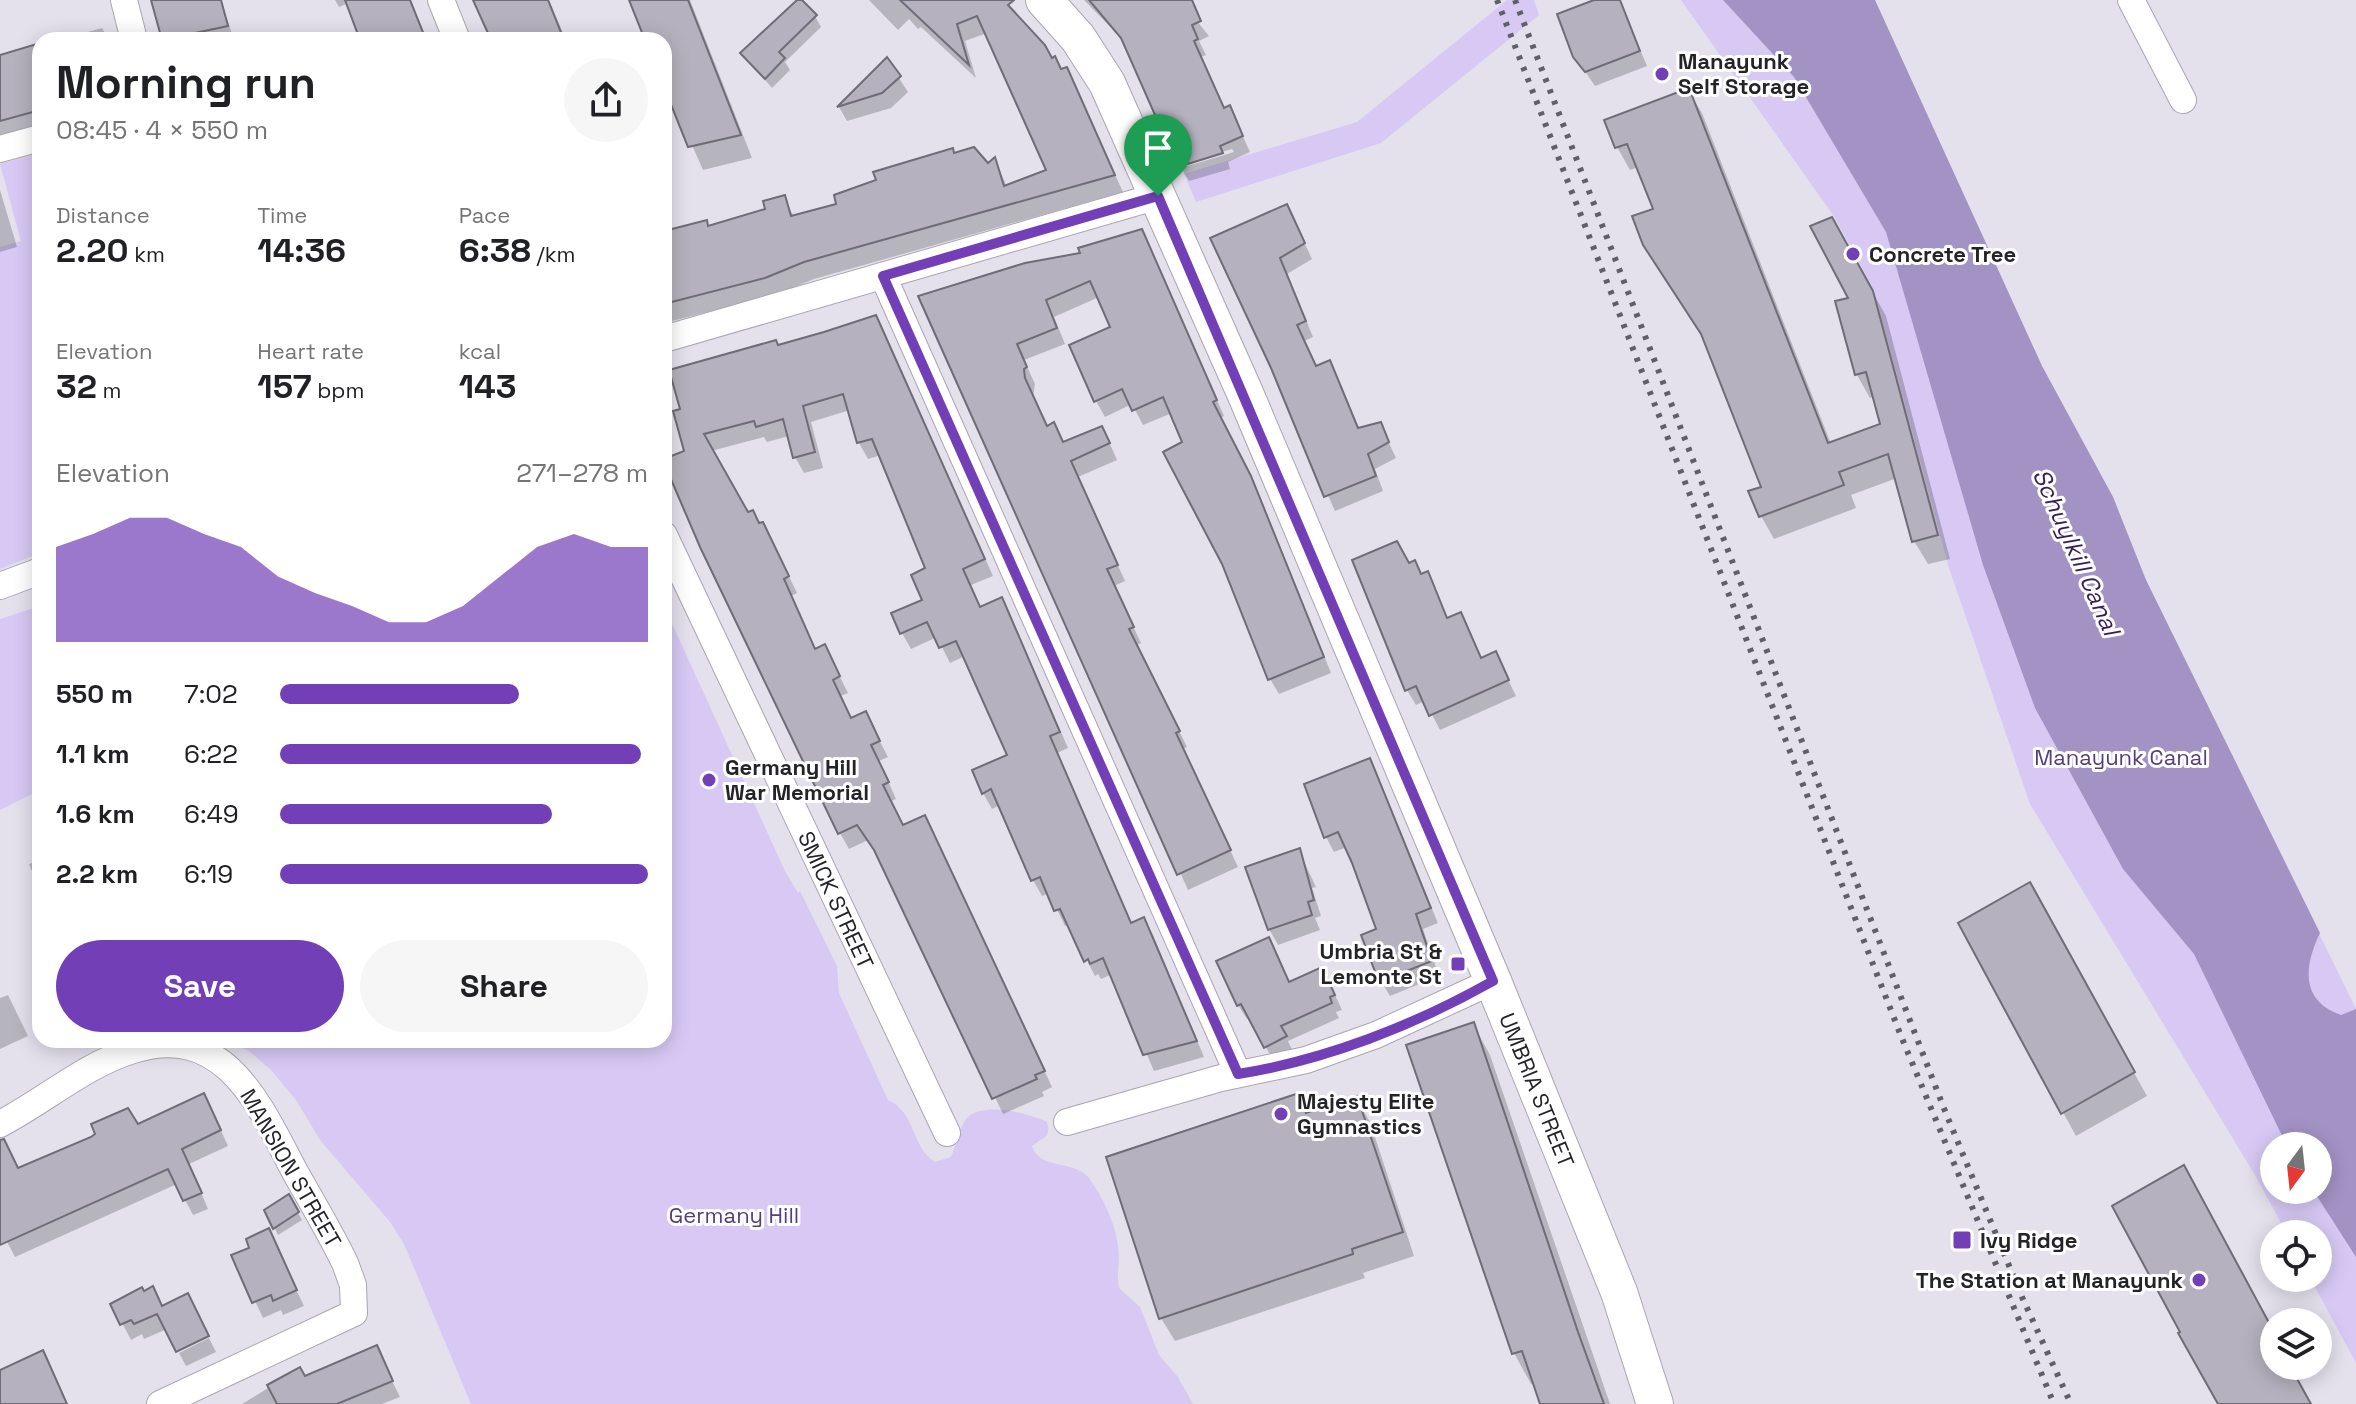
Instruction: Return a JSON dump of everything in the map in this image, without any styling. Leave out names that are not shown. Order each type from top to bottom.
[{"type":"main road","name":"UMBRIA STREET","points":[[1044,0],[1094,59],[1158,196],[1493,981],[1619,1292],[1655,1404]]},
{"type":"street","points":[[124,0],[132,32]]},
{"type":"street","points":[[441,0],[454,32]]},
{"type":"street","points":[[2131,0],[2183,100]]},
{"type":"street","points":[[0,149],[32,140]]},
{"type":"street","points":[[672,337],[1158,196]]},
{"type":"street","points":[[883,276],[1238,1074]]},
{"type":"street","name":"SMICK STREET","points":[[672,552],[947,1133]]},
{"type":"street","points":[[0,586],[32,574]]},
{"type":"street","points":[[1067,1122],[1238,1074],[1306,1060],[1399,1025],[1493,981]]},
{"type":"street","name":"MANSION STREET","points":[[0,1124],[109,1059],[143,1048]]},
{"type":"street","name":"MANSION STREET","points":[[160,1404],[354,1313],[353,1285],[345,1263],[266,1117],[245,1085],[225,1064],[194,1048]]},
{"type":"green space","points":[[1507,0],[1534,0],[1539,15],[1381,143],[1196,202],[1184,174],[1357,122]]},
{"type":"green space","name":"Manayunk Canal","points":[[1681,0],[1875,0],[2042,366],[2113,497],[2146,580],[2356,1009],[2356,1363],[2332,1319],[2332,1308],[2326,1308],[2318,1292],[2332,1292],[2332,1220],[2279,1220],[2271,1204],[2332,1204],[2332,1132],[2260,1132],[2260,1184],[2030,804],[1949,568],[1874,290],[1833,215]]},
{"type":"green space","points":[[32,155],[32,556],[0,569],[0,247],[21,241],[0,164]]},
{"type":"green space","points":[[32,609],[32,794],[0,810],[0,619]]},
{"type":"green space","name":"Germany Hill","points":[[672,624],[785,871],[798,893],[800,891],[837,966],[839,993],[888,1100],[904,1113],[921,1148],[935,1162],[951,1157],[964,1122],[980,1111],[1003,1110],[1047,1122],[1047,1135],[1032,1146],[1036,1154],[1042,1159],[1083,1172],[1095,1187],[1106,1206],[1117,1237],[1120,1289],[1140,1307],[1159,1355],[1178,1377],[1193,1404],[471,1404],[404,1244],[390,1222],[320,1140],[296,1100],[271,1070],[242,1048],[672,1048]]},
{"type":"water","name":"Manayunk Canal","points":[[1723,0],[1875,0],[2042,366],[2113,497],[2146,580],[2320,933],[2309,970],[2312,992],[2328,1009],[2341,1015],[2356,1009],[2356,1257],[2322,1204],[2332,1204],[2332,1132],[2280,1132],[2194,954],[2123,869],[2035,708],[1983,565],[1886,232],[1794,77]]},
{"type":"building","points":[[151,0],[221,0],[228,26],[200,32],[160,32]]},
{"type":"building","points":[[345,0],[410,0],[423,32],[357,32]]},
{"type":"building","points":[[473,0],[548,0],[561,32],[487,32]]},
{"type":"building","points":[[629,0],[688,0],[741,135],[688,147],[672,107],[672,32],[642,32]]},
{"type":"building","points":[[797,0],[802,0],[817,15],[779,52],[785,58],[765,79],[740,53]]},
{"type":"building","points":[[900,0],[1014,0],[1008,5],[1045,45],[1052,58],[1055,56],[1061,69],[1067,67],[1115,175],[804,262],[765,278],[672,302],[672,229],[707,220],[708,226],[765,209],[763,201],[785,195],[791,216],[836,204],[834,195],[876,180],[873,172],[953,148],[954,153],[974,147],[988,163],[995,157],[1004,186],[1046,170],[977,16],[957,24],[969,65]]},
{"type":"building","points":[[1089,0],[1192,0],[1201,21],[1192,25],[1198,39],[1194,41],[1224,108],[1230,105],[1243,136],[1220,146],[1223,153],[1178,167],[1121,38]]},
{"type":"building","points":[[1594,0],[1620,0],[1640,51],[1585,72],[1573,57],[1557,14]]},
{"type":"building","points":[[32,45],[32,112],[0,121],[0,55]]},
{"type":"building","points":[[887,57],[901,76],[882,93],[837,107]]},
{"type":"building","points":[[1689,88],[1828,443],[1880,424],[1866,372],[1855,375],[1835,301],[1848,298],[1810,226],[1832,217],[1873,291],[1938,535],[1912,542],[1888,454],[1839,472],[1844,485],[1759,517],[1748,491],[1761,487],[1701,334],[1643,245],[1632,216],[1653,209],[1627,144],[1615,148],[1604,120]]},
{"type":"building","points":[[1287,204],[1305,243],[1280,258],[1306,321],[1297,325],[1316,366],[1330,360],[1358,428],[1381,422],[1389,442],[1368,454],[1376,476],[1324,497],[1271,368],[1210,238]]},
{"type":"building","points":[[1142,229],[1217,400],[1213,402],[1251,476],[1324,657],[1268,680],[1222,564],[1163,452],[1182,442],[1163,397],[1132,411],[1122,389],[1094,402],[1069,345],[1110,327],[1090,281],[1046,300],[1057,328],[1017,344],[1027,367],[1024,369],[1025,378],[1047,426],[1054,422],[1063,442],[1102,426],[1110,443],[1071,461],[1118,565],[1107,569],[1134,627],[1129,629],[1180,731],[1176,733],[1231,850],[1177,875],[918,296],[1025,263],[1080,253],[1078,248]]},
{"type":"building","points":[[876,315],[985,559],[963,569],[980,607],[1002,597],[1060,732],[1050,736],[1131,923],[1144,917],[1197,1041],[1143,1055],[1103,958],[1090,964],[1088,959],[1084,962],[1060,909],[1054,911],[1040,877],[1031,881],[991,789],[982,794],[972,770],[1007,755],[956,641],[939,648],[927,622],[900,634],[891,613],[922,600],[911,575],[925,568],[872,439],[857,443],[843,394],[803,406],[815,452],[793,458],[783,419],[756,427],[754,421],[704,434],[748,512],[753,510],[759,523],[763,522],[789,576],[784,579],[815,649],[825,644],[840,676],[833,680],[851,718],[866,711],[880,741],[871,745],[889,782],[883,785],[903,825],[925,815],[1045,1071],[1035,1075],[1037,1079],[992,1099],[874,850],[857,825],[838,834],[700,547],[672,482],[672,456],[684,451],[673,411],[680,409],[672,369],[776,340],[778,345]]},
{"type":"building","points":[[1397,541],[1409,563],[1415,560],[1421,574],[1428,571],[1447,618],[1461,612],[1481,658],[1496,651],[1509,680],[1429,716],[1416,686],[1405,691],[1352,560]]},
{"type":"building","points":[[1370,758],[1431,908],[1416,914],[1432,961],[1379,982],[1361,935],[1376,929],[1352,863],[1338,832],[1324,838],[1304,784]]},
{"type":"building","points":[[1300,848],[1314,900],[1308,902],[1312,915],[1268,930],[1245,867]]},
{"type":"building","points":[[2030,882],[2135,1072],[2061,1114],[1958,923]]},
{"type":"building","points":[[1269,937],[1289,982],[1322,967],[1335,995],[1330,997],[1332,1003],[1281,1026],[1287,1036],[1264,1048],[1241,1004],[1237,1006],[1216,961]]},
{"type":"building","points":[[1474,1022],[1604,1404],[1540,1404],[1522,1351],[1512,1354],[1406,1045]]},
{"type":"building","points":[[204,1093],[221,1130],[182,1149],[202,1193],[183,1201],[168,1169],[0,1245],[0,1140],[4,1139],[18,1168],[91,1137],[95,1134],[91,1124],[128,1108],[138,1124]]},
{"type":"building","points":[[1299,1093],[1306,1113],[1357,1096],[1403,1232],[1352,1249],[1353,1254],[1159,1319],[1106,1157]]},
{"type":"building","name":"The Station at Manayunk","points":[[2184,1165],[2261,1308],[2260,1380],[2298,1380],[2311,1404],[2218,1404],[2112,1206]]},
{"type":"building","points":[[289,1194],[299,1212],[273,1229],[264,1210]]},
{"type":"building","points":[[269,1228],[297,1290],[273,1301],[271,1295],[252,1303],[231,1255],[249,1248],[246,1239]]},
{"type":"building","points":[[153,1286],[162,1306],[188,1293],[209,1336],[176,1352],[157,1314],[134,1324],[131,1320],[120,1325],[110,1304],[142,1287],[144,1291]]},
{"type":"building","points":[[377,1345],[393,1381],[337,1404],[277,1404],[267,1385],[300,1367],[305,1376]]},
{"type":"building","points":[[43,1350],[67,1404],[0,1404],[0,1370]]},
{"type":"railway","points":[[1497,0],[1901,1036],[2054,1404]]},
{"type":"railway","points":[[1515,0],[1945,1111],[2022,1297],[2071,1404]]},
{"type":"place","name":"Manayunk Self Storage","points":[[1662,74]]},
{"type":"place","name":"Concrete Tree","points":[[1853,254]]},
{"type":"place","name":"Germany Hill War Memorial","points":[[709,780]]},
{"type":"place","name":"Umbria St & Lemonte St","points":[[1458,964]]},
{"type":"place","name":"Majesty Elite Gymnastics","points":[[1281,1114]]},
{"type":"place","name":"Ivy Ridge","points":[[1962,1240]]},
{"type":"place","name":"The Station at Manayunk","points":[[2199,1280]]},
{"type":"route","points":[[1158,196],[1245,393],[1493,981],[1355,1044],[1280,1067],[1238,1074],[883,276],[1158,196]]},
{"type":"water label","name":"Schuylkill Canal","points":[[2076,552]]}]
